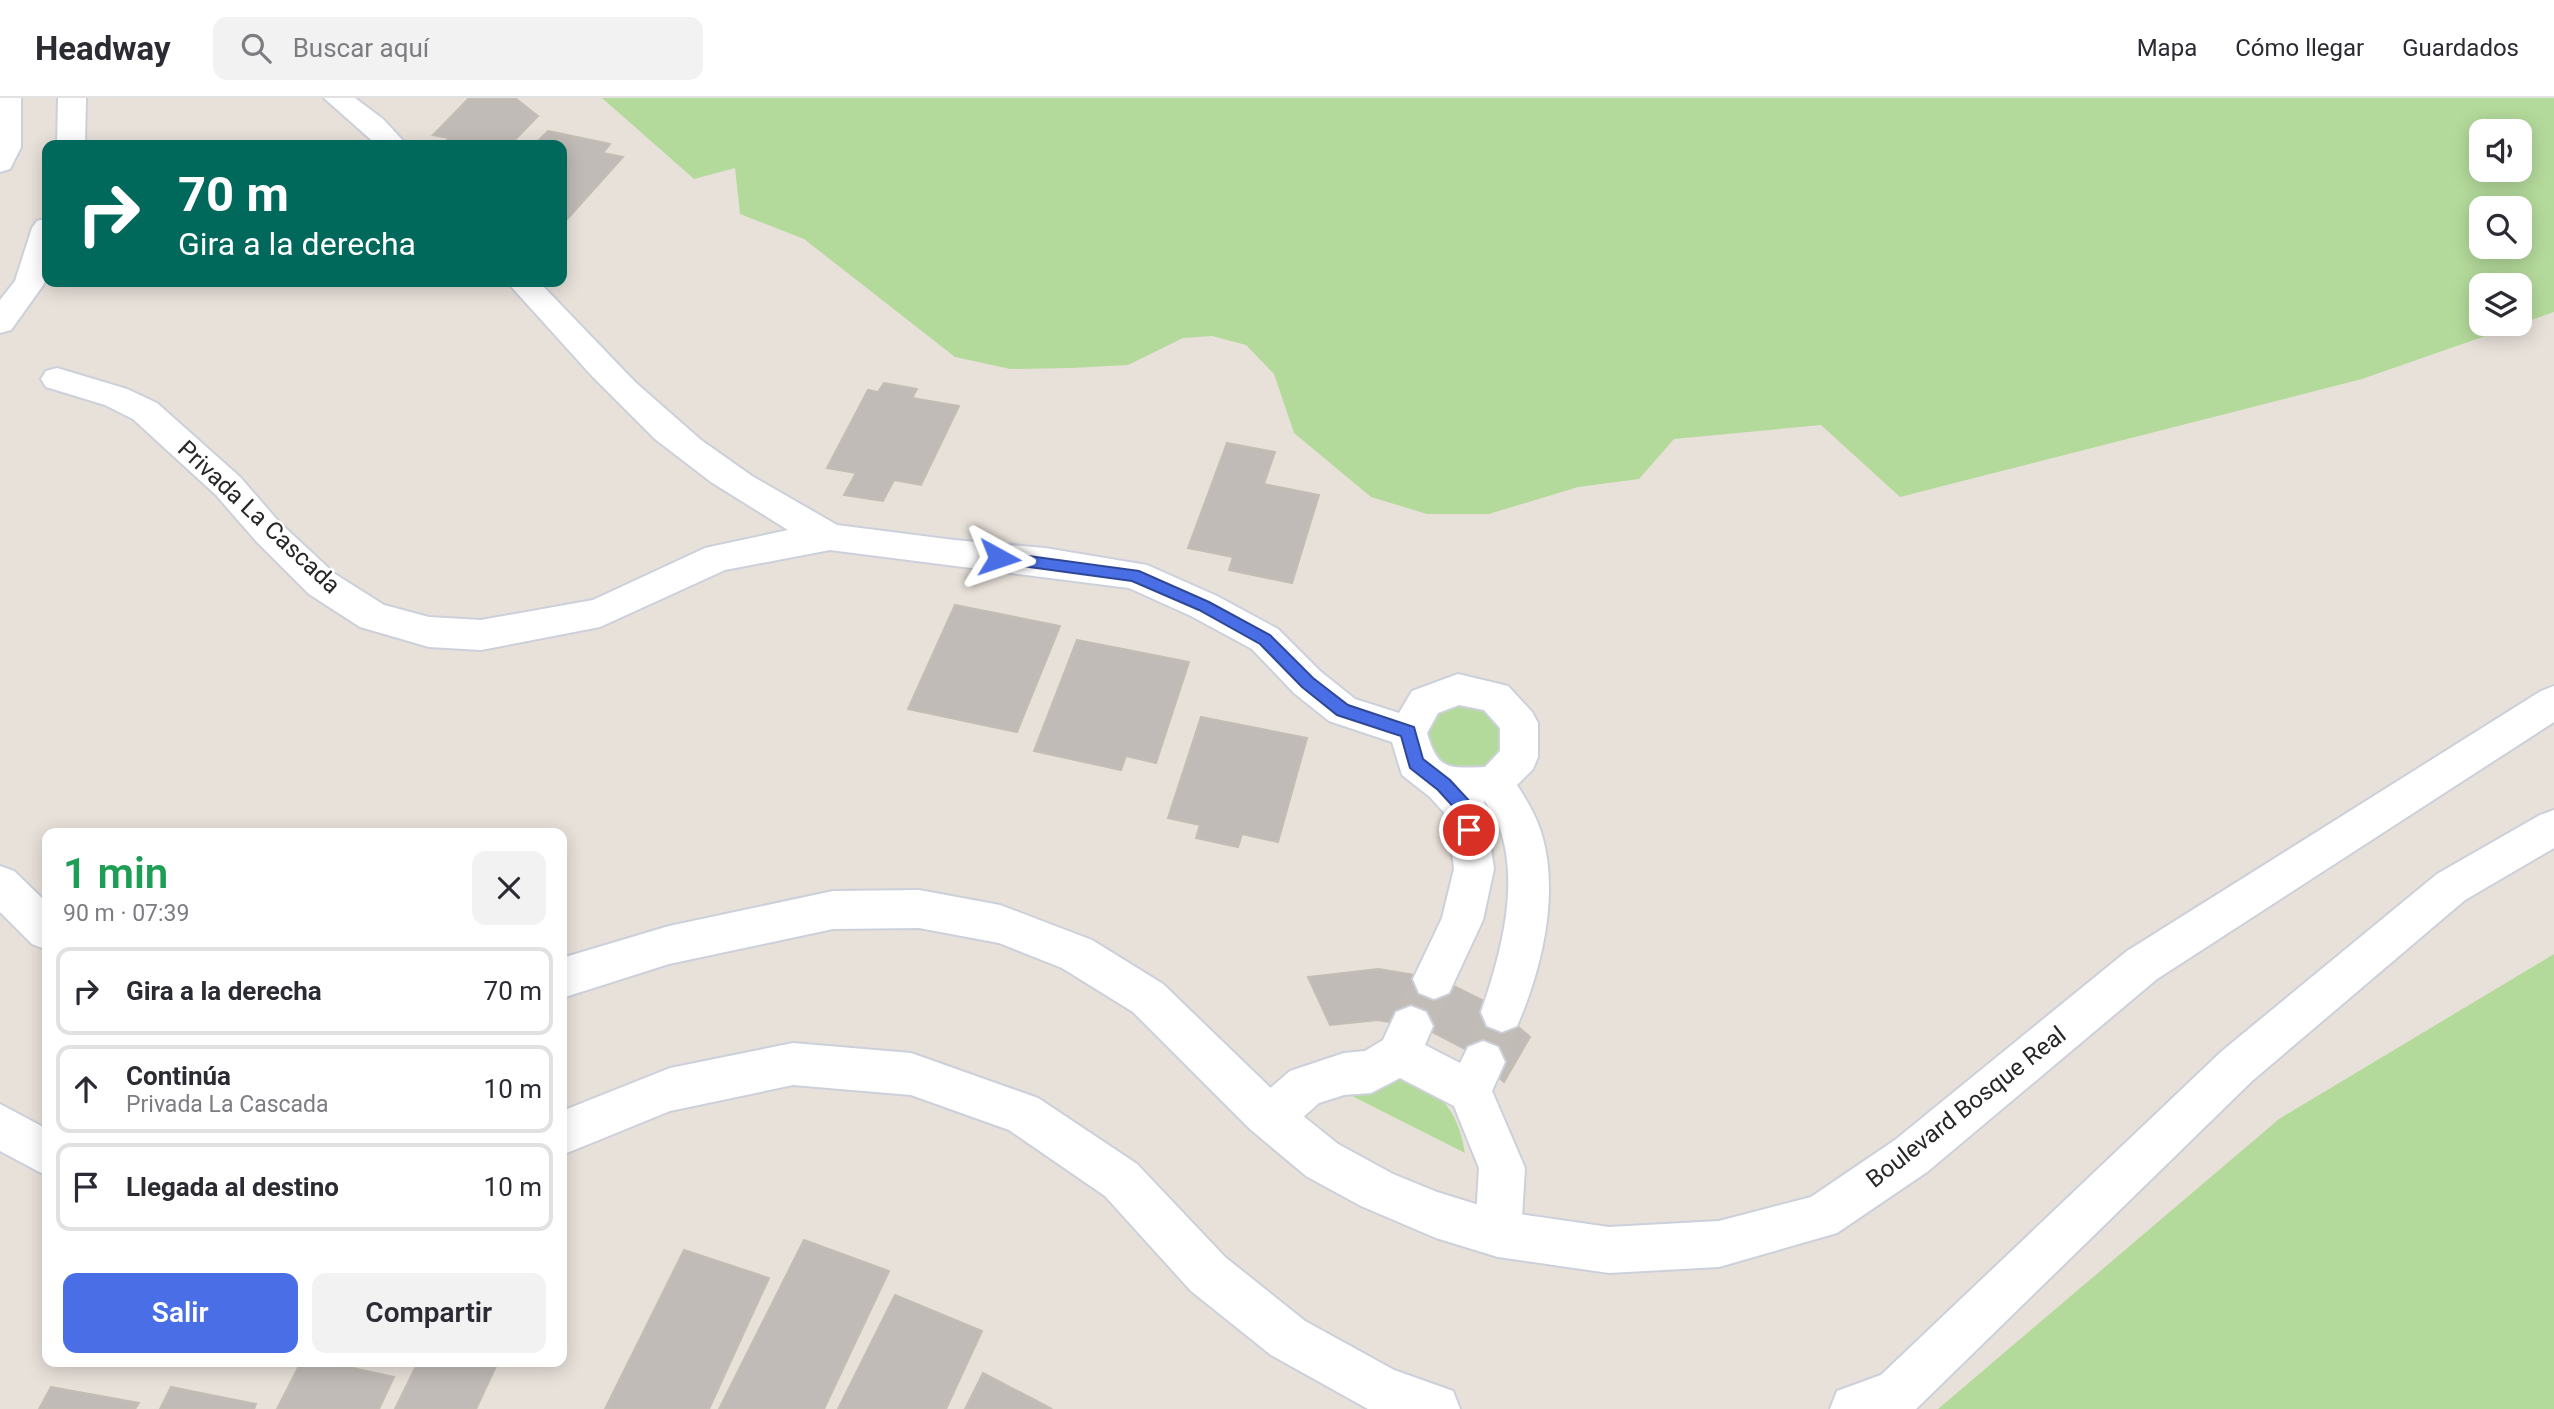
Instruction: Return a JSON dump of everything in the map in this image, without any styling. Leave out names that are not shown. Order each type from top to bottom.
[{"type":"street","points":[[0,163],[7,147],[7,98]]},
{"type":"street","points":[[71,140],[72,98]]},
{"type":"street","points":[[338,98],[388,140]]},
{"type":"street","points":[[0,322],[29,284],[42,244]]},
{"type":"street","name":"Privada La Cascada","points":[[527,287],[624,390],[690,449],[758,496],[830,537]]},
{"type":"street","name":"Privada La Cascada","points":[[57,379],[116,397],[145,411],[229,486],[268,532],[322,584],[373,617],[429,632],[481,635],[600,613],[717,558],[775,545],[830,537],[1134,575],[1204,606],[1265,639],[1307,682],[1342,710],[1408,732]]},
{"type":"street","points":[[1434,979],[1462,920],[1474,869],[1467,810],[1444,785],[1416,763],[1408,732],[1425,702],[1458,689],[1495,697],[1519,723],[1519,757],[1495,783],[1444,785]]},
{"type":"street","name":"Boulevard Bosque Real","points":[[567,976],[669,944],[833,910],[919,909],[1000,924],[1077,954],[1148,999],[1266,1114],[1322,1160],[1377,1190],[1436,1215],[1498,1234],[1609,1250],[1719,1244],[1821,1217],[1911,1156],[2142,964],[2554,702]]},
{"type":"street","points":[[1495,783],[1521,830],[1528,898],[1515,978],[1502,1012]]},
{"type":"street","points":[[1855,1409],[1897,1393],[2237,1066],[2451,887],[2554,827]]},
{"type":"street","points":[[0,884],[42,926]]},
{"type":"street","points":[[1266,1114],[1284,1105],[1306,1086],[1344,1074],[1371,1072],[1405,1041],[1477,1077],[1503,1168],[1498,1234]]},
{"type":"street","points":[[567,1131],[670,1090],[793,1064],[911,1074],[1022,1113],[1121,1180],[1208,1274],[1289,1338],[1382,1390],[1435,1409]]},
{"type":"street","points":[[0,1126],[42,1151]]},
{"type":"green space","points":[[602,98],[2554,98],[2554,312],[2532,320],[2532,273],[2469,273],[2469,336],[2486,336],[2362,379],[1900,497],[1821,425],[1674,439],[1639,479],[1578,487],[1489,514],[1427,514],[1371,497],[1294,433],[1274,374],[1246,345],[1212,336],[1183,338],[1128,365],[1072,368],[1010,369],[955,357],[804,239],[740,214],[735,168],[694,179]]},
{"type":"green space","points":[[1460,699],[1489,705],[1508,727],[1508,753],[1489,773],[1448,775],[1420,733],[1433,709]]},
{"type":"green space","points":[[2554,954],[2554,1409],[1938,1409],[2279,1119]]},
{"type":"green space","points":[[1389,1077],[1420,1086],[1442,1100],[1456,1122],[1465,1153],[1346,1093]]},
{"type":"building","points":[[469,98],[515,98],[538,116],[515,140],[447,140],[449,138],[433,135]]},
{"type":"building","points":[[548,131],[610,144],[603,153],[623,157],[567,219],[567,140],[539,140]]},
{"type":"building","points":[[884,383],[917,389],[912,398],[959,406],[921,485],[894,480],[883,501],[844,495],[856,473],[827,468],[868,390],[878,392]]},
{"type":"building","points":[[1227,443],[1275,452],[1264,484],[1319,495],[1292,583],[1229,570],[1233,557],[1188,548]]},
{"type":"building","points":[[955,605],[1060,626],[1017,732],[908,709]]},
{"type":"building","points":[[1077,640],[1189,662],[1156,763],[1126,756],[1121,770],[1034,751]]},
{"type":"building","points":[[1201,717],[1307,738],[1278,842],[1242,834],[1238,847],[1196,838],[1200,825],[1168,818]]},
{"type":"building","points":[[1378,969],[1440,979],[1496,1007],[1530,1037],[1504,1082],[1467,1050],[1425,1028],[1378,1020],[1330,1025],[1308,977]]},
{"type":"building","points":[[804,1240],[889,1271],[824,1409],[719,1409]]},
{"type":"building","points":[[684,1250],[769,1278],[709,1409],[605,1409]]},
{"type":"building","points":[[895,1295],[982,1331],[946,1409],[838,1409]]},
{"type":"building","points":[[298,1367],[348,1367],[394,1377],[379,1409],[277,1409]]},
{"type":"building","points":[[416,1367],[496,1367],[476,1409],[395,1409]]},
{"type":"building","points":[[983,1373],[1052,1409],[965,1409]]},
{"type":"building","points":[[51,1387],[139,1403],[135,1409],[39,1409]]},
{"type":"building","points":[[171,1387],[256,1404],[254,1409],[160,1409]]},
{"type":"tunnel","points":[[1411,1026],[1434,979]]},
{"type":"tunnel","points":[[1483,1062],[1502,1012]]},
{"type":"route","points":[[999,558],[1134,575],[1204,606],[1265,639],[1307,682],[1342,710],[1408,732],[1416,763],[1444,785],[1467,810],[1469,830]]}]
